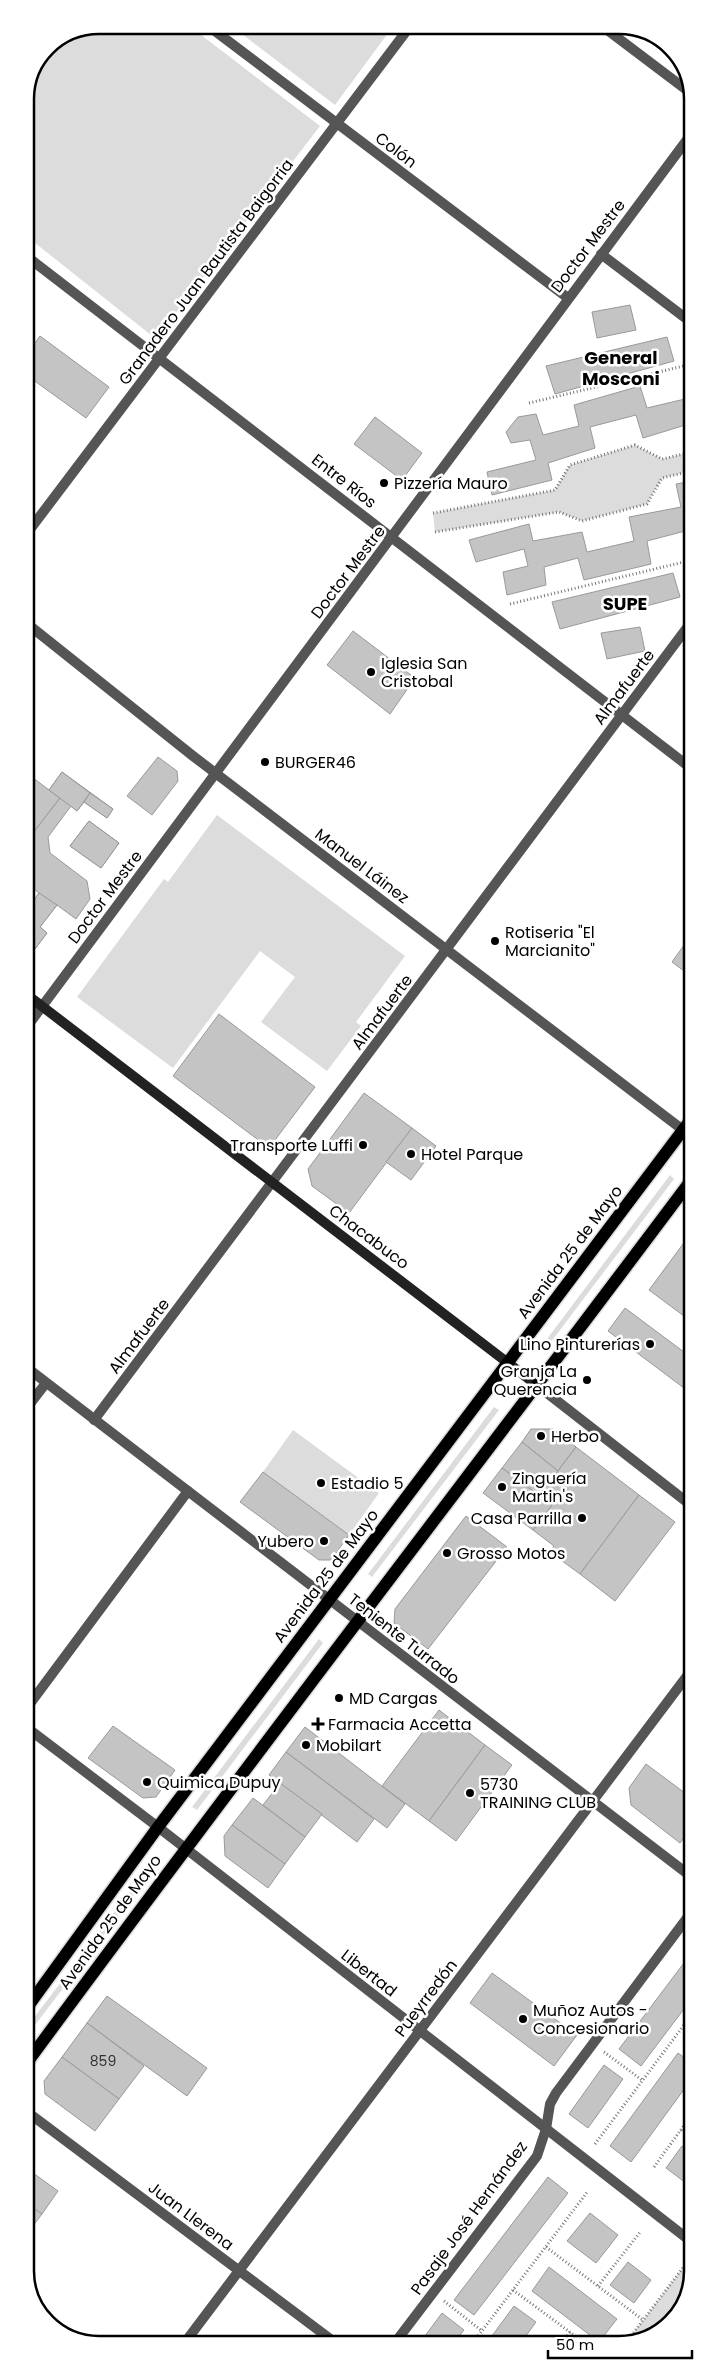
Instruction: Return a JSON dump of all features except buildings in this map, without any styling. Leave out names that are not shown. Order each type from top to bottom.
[{"type":"main road","name":"Chacabuco","points":[[34,1000],[508,1361],[538,1386]]},
{"type":"main road","name":"Avenida 25 de Mayo","points":[[34,1998],[158,1827],[328,1599],[508,1361],[684,1138]]},
{"type":"main road","name":"Avenida 25 de Mayo","points":[[34,2053],[184,1849],[538,1386],[684,1190]]},
{"type":"street","name":"Colón","points":[[220,34],[568,298]]},
{"type":"street","name":"Granadero Juan Bautista Baigorria","points":[[34,524],[404,34]]},
{"type":"street","points":[[613,34],[683,87]]},
{"type":"street","name":"Doctor Mestre","points":[[34,1017],[684,144]]},
{"type":"street","points":[[601,254],[684,317]]},
{"type":"street","name":"Entre Ríos","points":[[34,262],[684,763]]},
{"type":"street","name":"Manuel Láinez","points":[[34,629],[216,773],[684,1130]]},
{"type":"street","name":"Almafuerte","points":[[94,1420],[684,631]]},
{"type":"street","name":"Teniente Turrado","points":[[34,1373],[357,1623],[684,1871]]},
{"type":"street","points":[[34,1398],[46,1382]]},
{"type":"street","name":"Chacabuco","points":[[538,1386],[684,1500]]},
{"type":"street","points":[[34,1698],[188,1491]]},
{"type":"street","name":"Pueyrredón","points":[[190,2336],[684,1680]]},
{"type":"street","name":"Libertad","points":[[34,1733],[158,1827],[684,2236]]},
{"type":"street","name":"Pasaje José Hernández","points":[[400,2336],[537,2156],[546,2129],[550,2104],[556,2093],[684,1922]]},
{"type":"street","name":"Juan Llerena","points":[[34,2117],[326,2336]]},
{"type":"path","points":[[529,403],[684,366]]},
{"type":"path","points":[[433,513],[555,490],[570,465],[635,445],[662,459],[684,454]]},
{"type":"path","points":[[435,532],[559,512],[582,521],[647,504],[662,478],[684,473]]},
{"type":"path","points":[[510,604],[684,562]]},
{"type":"path","points":[[594,2144],[684,2026]]},
{"type":"path","points":[[604,2052],[642,2080]]},
{"type":"path","points":[[654,2167],[684,2126]]},
{"type":"path","points":[[478,2336],[588,2191]]},
{"type":"path","points":[[598,2286],[641,2231]]},
{"type":"path","points":[[546,2247],[643,2320]]},
{"type":"path","points":[[632,2335],[684,2266]]},
{"type":"path","points":[[513,2290],[575,2336]]},
{"type":"path","points":[[442,2299],[482,2331]]},
{"type":"path","points":[[567,2336],[570,2332]]},
{"type":"shaded area","points":[[200,34],[320,126],[156,339],[34,242],[35,86],[45,63],[53,53],[74,39],[86,35]]},
{"type":"shaded area","points":[[242,34],[387,34],[335,105]]},
{"type":"shaded area","points":[[635,445],[662,459],[684,454],[684,473],[662,478],[647,504],[582,521],[559,512],[435,532],[433,513],[555,490],[570,465]]},
{"type":"shaded area","points":[[217,815],[405,956],[356,1022],[361,1026],[327,1071],[261,1022],[295,977],[260,951],[173,1068],[77,997],[164,879],[168,882]]},
{"type":"shaded area","points":[[670,1175],[674,1179],[548,1346],[544,1343]]},
{"type":"shaded area","points":[[494,1407],[499,1410],[372,1577],[368,1574]]},
{"type":"shaded area","name":"Estadio 5","points":[[293,1430],[379,1493],[349,1535],[263,1472]]},
{"type":"shaded area","points":[[319,1639],[323,1643],[197,1810],[192,1807]]},
{"type":"shaded area","points":[[145,1872],[149,1875],[34,2026],[34,2018]]},
{"type":"shaded area","points":[[684,2266],[684,2280],[676,2304],[652,2328],[632,2335]]},
{"type":"place","name":"Pizzería Mauro","points":[[384,483]]},
{"type":"place","name":"Iglesia San Cristobal","points":[[371,672]]},
{"type":"place","name":"BURGER46","points":[[265,762]]},
{"type":"place","name":"Rotiseria \"El Marcianito\"","points":[[495,941]]},
{"type":"place","name":"Transporte Luffi","points":[[363,1145]]},
{"type":"place","name":"Hotel Parque","points":[[411,1154]]},
{"type":"place","name":"Lino Pinturerías","points":[[650,1344]]},
{"type":"place","name":"Granja La Querencia","points":[[587,1380]]},
{"type":"place","name":"Herbo","points":[[541,1436]]},
{"type":"place","name":"Estadio 5","points":[[321,1483]]},
{"type":"place","name":"Zinguería Martin's","points":[[502,1487]]},
{"type":"place","name":"Casa Parrilla","points":[[582,1518]]},
{"type":"place","name":"Yubero","points":[[324,1541]]},
{"type":"place","name":"Grosso Motos","points":[[447,1553]]},
{"type":"place","name":"MD Cargas","points":[[339,1698]]},
{"type":"place","name":"Farmacia Accetta","points":[[318,1724]]},
{"type":"place","name":"Mobilart","points":[[306,1745]]},
{"type":"place","name":"Quimica Dupuy","points":[[147,1782]]},
{"type":"place","name":"5730 TRAINING CLUB","points":[[470,1793]]},
{"type":"place","name":"Muñoz Autos - Concesionario","points":[[523,2019]]},
{"type":"district","name":"General Mosconi","points":[[621,367]]},
{"type":"district","name":"SUPE","points":[[625,603]]}]
